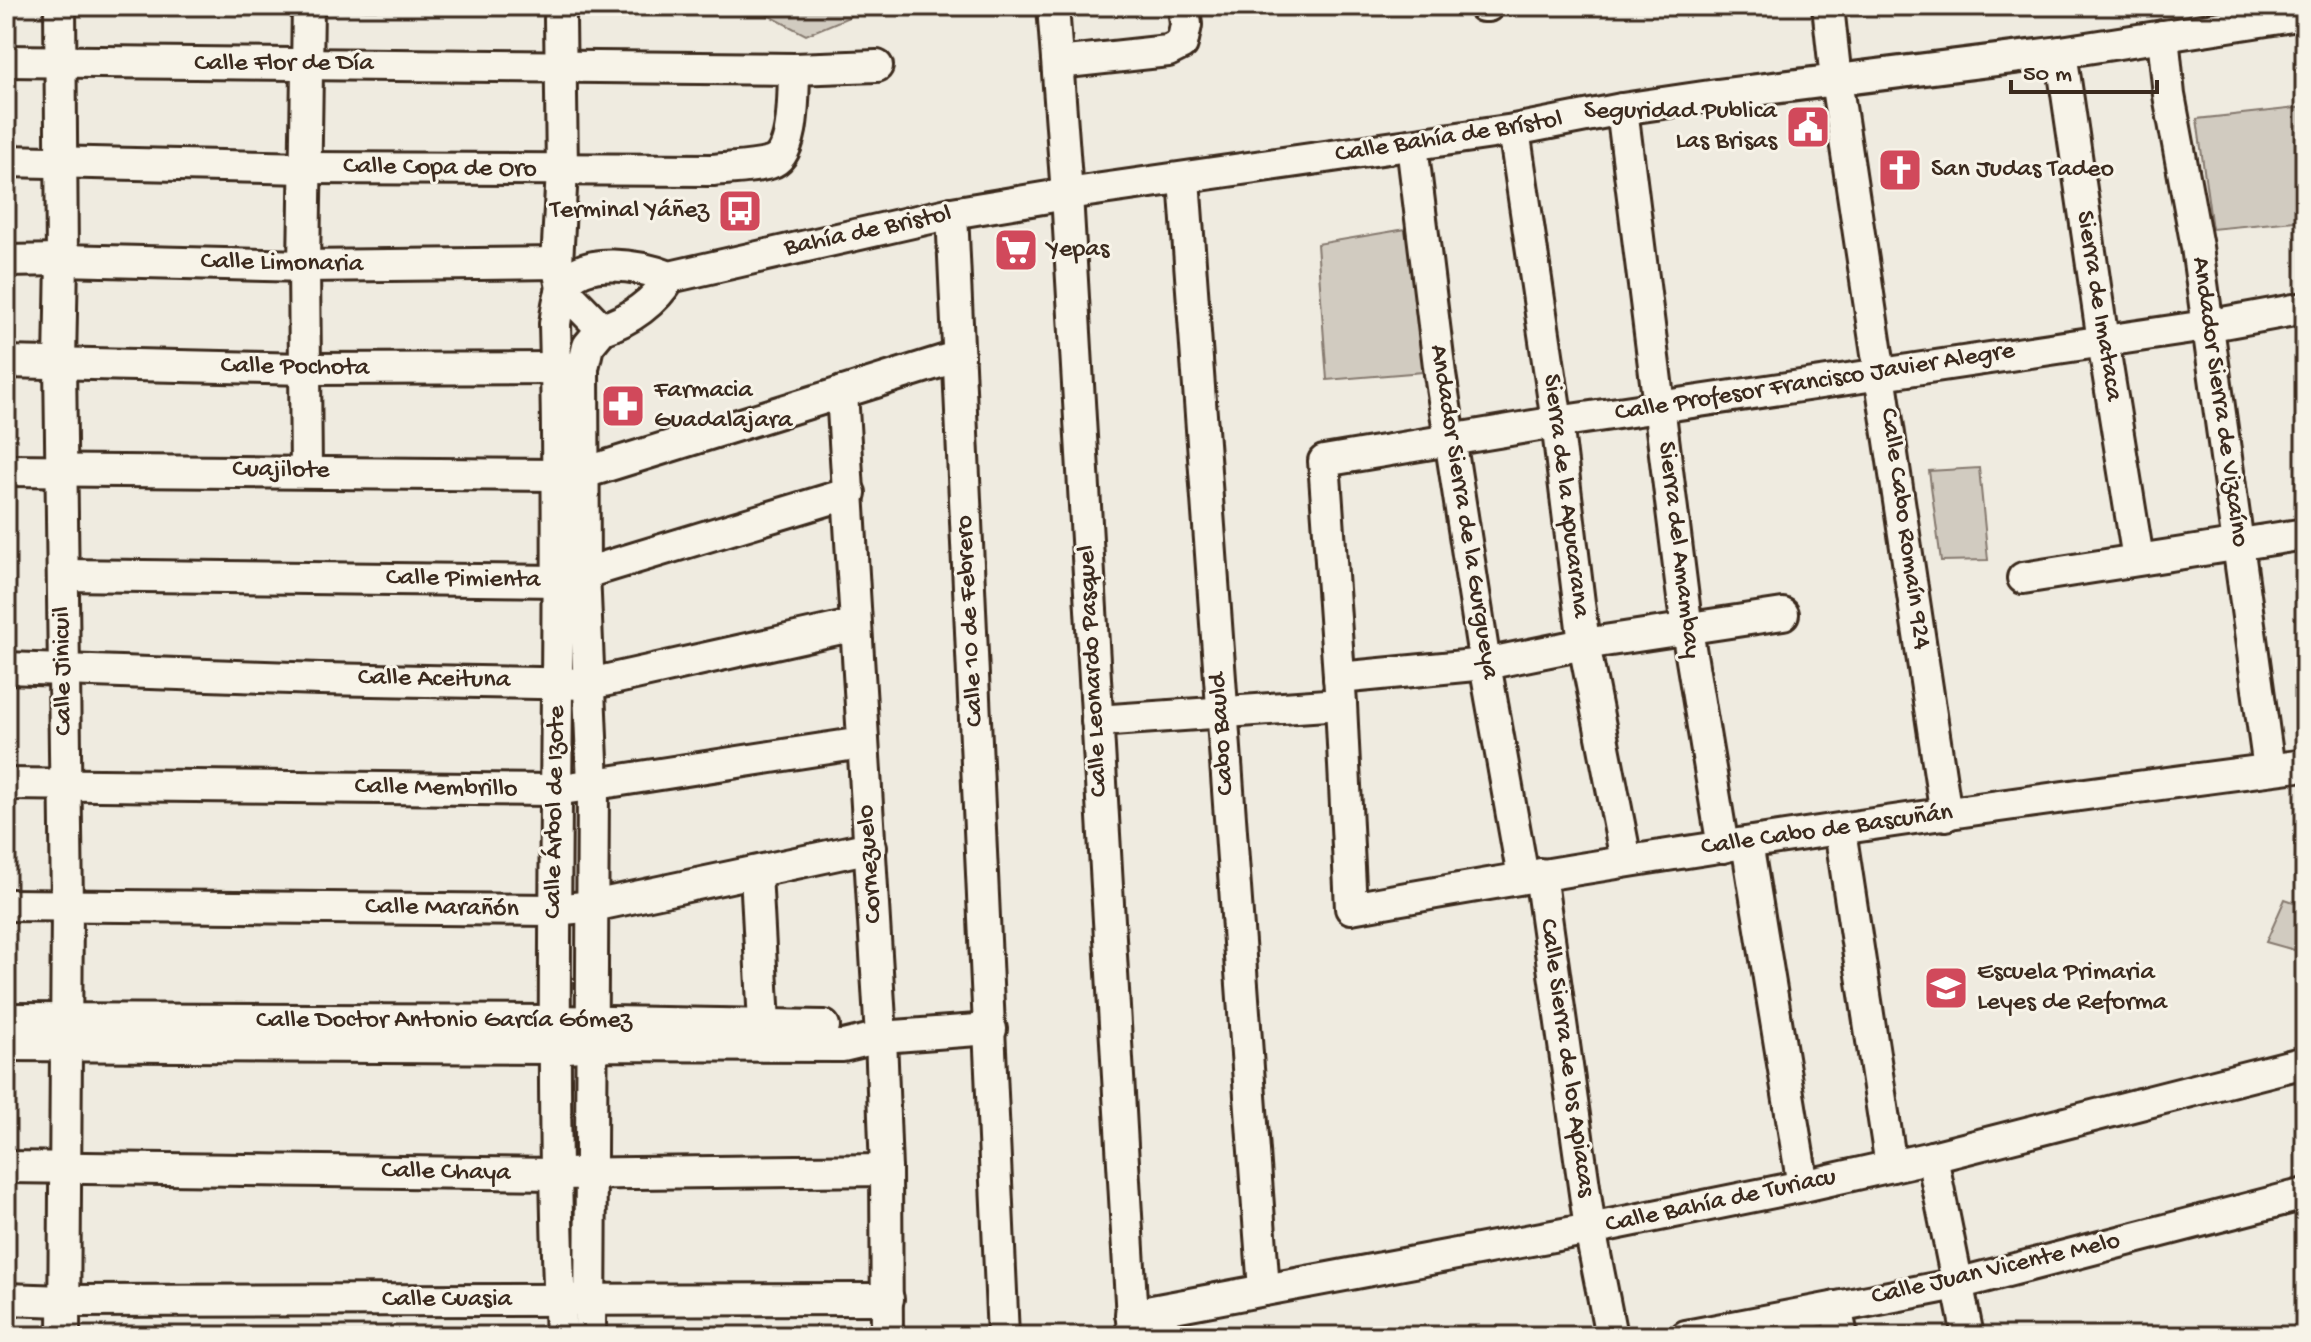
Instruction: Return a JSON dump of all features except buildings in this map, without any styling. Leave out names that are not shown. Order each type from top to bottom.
[{"type":"street","name":"Calle Jinicuil","points":[[60,6],[60,362],[67,906],[64,1336]]},
{"type":"street","points":[[306,471],[304,266],[308,6]]},
{"type":"street","name":"Calle Leonardo Pasquel","points":[[1053,6],[1067,194],[1132,1326]]},
{"type":"street","points":[[1058,63],[1168,51],[1182,44],[1186,25],[1184,6]]},
{"type":"street","name":"Calle Cabo Romaín 924","points":[[1828,6],[1836,80],[1946,815]]},
{"type":"street","name":"Calle Bahía de Brístol","points":[[1067,194],[1514,130],[1622,109],[2061,52],[2305,14]]},
{"type":"street","name":"Calle Árbol de Izote","points":[[560,19],[562,170],[560,276],[555,324],[570,368],[572,577],[590,684],[593,784],[590,1336]]},
{"type":"street","name":"Andador Sierra de Vizcaíno","points":[[2163,36],[2169,95],[2197,247],[2269,769]]},
{"type":"street","name":"Sierra de Imataca","points":[[2061,52],[2138,559]]},
{"type":"street","name":"Calle Flor de Día","points":[[6,61],[794,69],[877,66]]},
{"type":"street","name":"Calle Copa de Oro","points":[[6,161],[562,170],[713,170],[773,163],[785,152],[789,137],[794,69]]},
{"type":"street","name":"Sierra del Amambay","points":[[1622,109],[1687,630],[1735,845],[1803,1186]]},
{"type":"street","name":"Sierra de la Apucarana","points":[[1514,130],[1557,422],[1584,644],[1626,860]]},
{"type":"street","name":"Andador Sierra de la Gurgueya","points":[[1412,145],[1485,664],[1532,876]]},
{"type":"street","name":"Cabo Bauld","points":[[1184,179],[1264,1290]]},
{"type":"street","name":"Bahía de Bristol","points":[[560,276],[572,276],[605,264],[653,271],[670,277],[952,213],[1067,194]]},
{"type":"street","name":"Calle 10 de Febrero","points":[[952,213],[1003,1336]]},
{"type":"street","name":"Calle Limonaria","points":[[6,261],[304,266],[560,276]]},
{"type":"street","points":[[560,276],[602,329],[617,325],[631,316],[661,292],[670,277]]},
{"type":"street","name":"Calle Profesor Francisco Javier Alegre","points":[[1340,691],[1324,461],[1557,422],[2206,326],[2305,308]]},
{"type":"street","name":"Calle Árbol de Izote","points":[[570,368],[602,329]]},
{"type":"street","name":"Cuajilote","points":[[6,470],[570,474],[959,356]]},
{"type":"street","name":"Calle Pochota","points":[[6,362],[305,369],[570,368]]},
{"type":"street","name":"Cornezuelo","points":[[842,392],[881,1037],[887,1336]]},
{"type":"street","name":"Calle Pimienta","points":[[63,575],[572,577],[850,493]]},
{"type":"street","points":[[2023,578],[2305,534]]},
{"type":"street","name":"Calle Árbol de Izote","points":[[561,1336],[556,1174],[557,682],[572,577]]},
{"type":"street","points":[[1097,721],[1222,714],[1584,644],[1783,614]]},
{"type":"street","name":"Calle Aceituna","points":[[6,668],[590,684],[855,625]]},
{"type":"street","name":"Calle Cabo de Bascuñán","points":[[1340,691],[1351,908],[1626,860],[2170,780],[2305,765]]},
{"type":"street","name":"Calle Membrillo","points":[[6,784],[556,790],[862,743]]},
{"type":"street","points":[[1840,830],[1891,1166]]},
{"type":"street","name":"Calle Marañón","points":[[6,905],[555,910],[593,906],[871,847]]},
{"type":"street","points":[[756,873],[764,1024]]},
{"type":"street","name":"Calle Sierra de los Apiacas","points":[[1532,876],[1590,1229],[1611,1336]]},
{"type":"street","name":"Calle Doctor Antonio García Gómez","points":[[6,1019],[64,1033]]},
{"type":"street","name":"Calle Doctor Antonio García Gómez","points":[[6,1045],[64,1033],[556,1035],[764,1024],[843,1026],[881,1037]]},
{"type":"street","name":"Calle Doctor Antonio García Gómez","points":[[591,1033],[843,1046],[881,1037],[991,1029]]},
{"type":"street","name":"Calle Bahía de Turiacu","points":[[1132,1326],[1264,1290],[1590,1229],[1932,1157],[2305,1062]]},
{"type":"street","points":[[1932,1157],[1968,1336]]},
{"type":"street","name":"Calle Chaya","points":[[6,1167],[556,1174],[886,1170]]},
{"type":"street","name":"Calle Juan Vicente Melo","points":[[1686,1336],[1839,1322],[1957,1284],[2305,1194]]},
{"type":"street","name":"Calle Cuasia","points":[[6,1299],[888,1299]]},
{"type":"shaded area","points":[[328,6],[857,6],[849,17],[806,35],[766,14],[328,9]]},
{"type":"shaded area","points":[[2305,107],[2305,220],[2212,229],[2197,119]]},
{"type":"shaded area","points":[[1418,227],[1435,371],[1327,380],[1317,244]]},
{"type":"shaded area","points":[[1979,468],[1988,560],[1941,561],[1929,471]]},
{"type":"shaded area","points":[[2285,899],[2305,906],[2305,953],[2266,942]]},
{"type":"place","name":"Seguridad Publica Las Brisas","points":[[1808,127]]},
{"type":"place","name":"San Judas Tadeo","points":[[1900,170]]},
{"type":"place","name":"Terminal Yáñez","points":[[740,211]]},
{"type":"place","name":"Yepas","points":[[1016,250]]},
{"type":"place","name":"Farmacia Guadalajara","points":[[623,406]]},
{"type":"place","name":"Escuela Primaria Leyes de Reforma","points":[[1946,988]]}]
